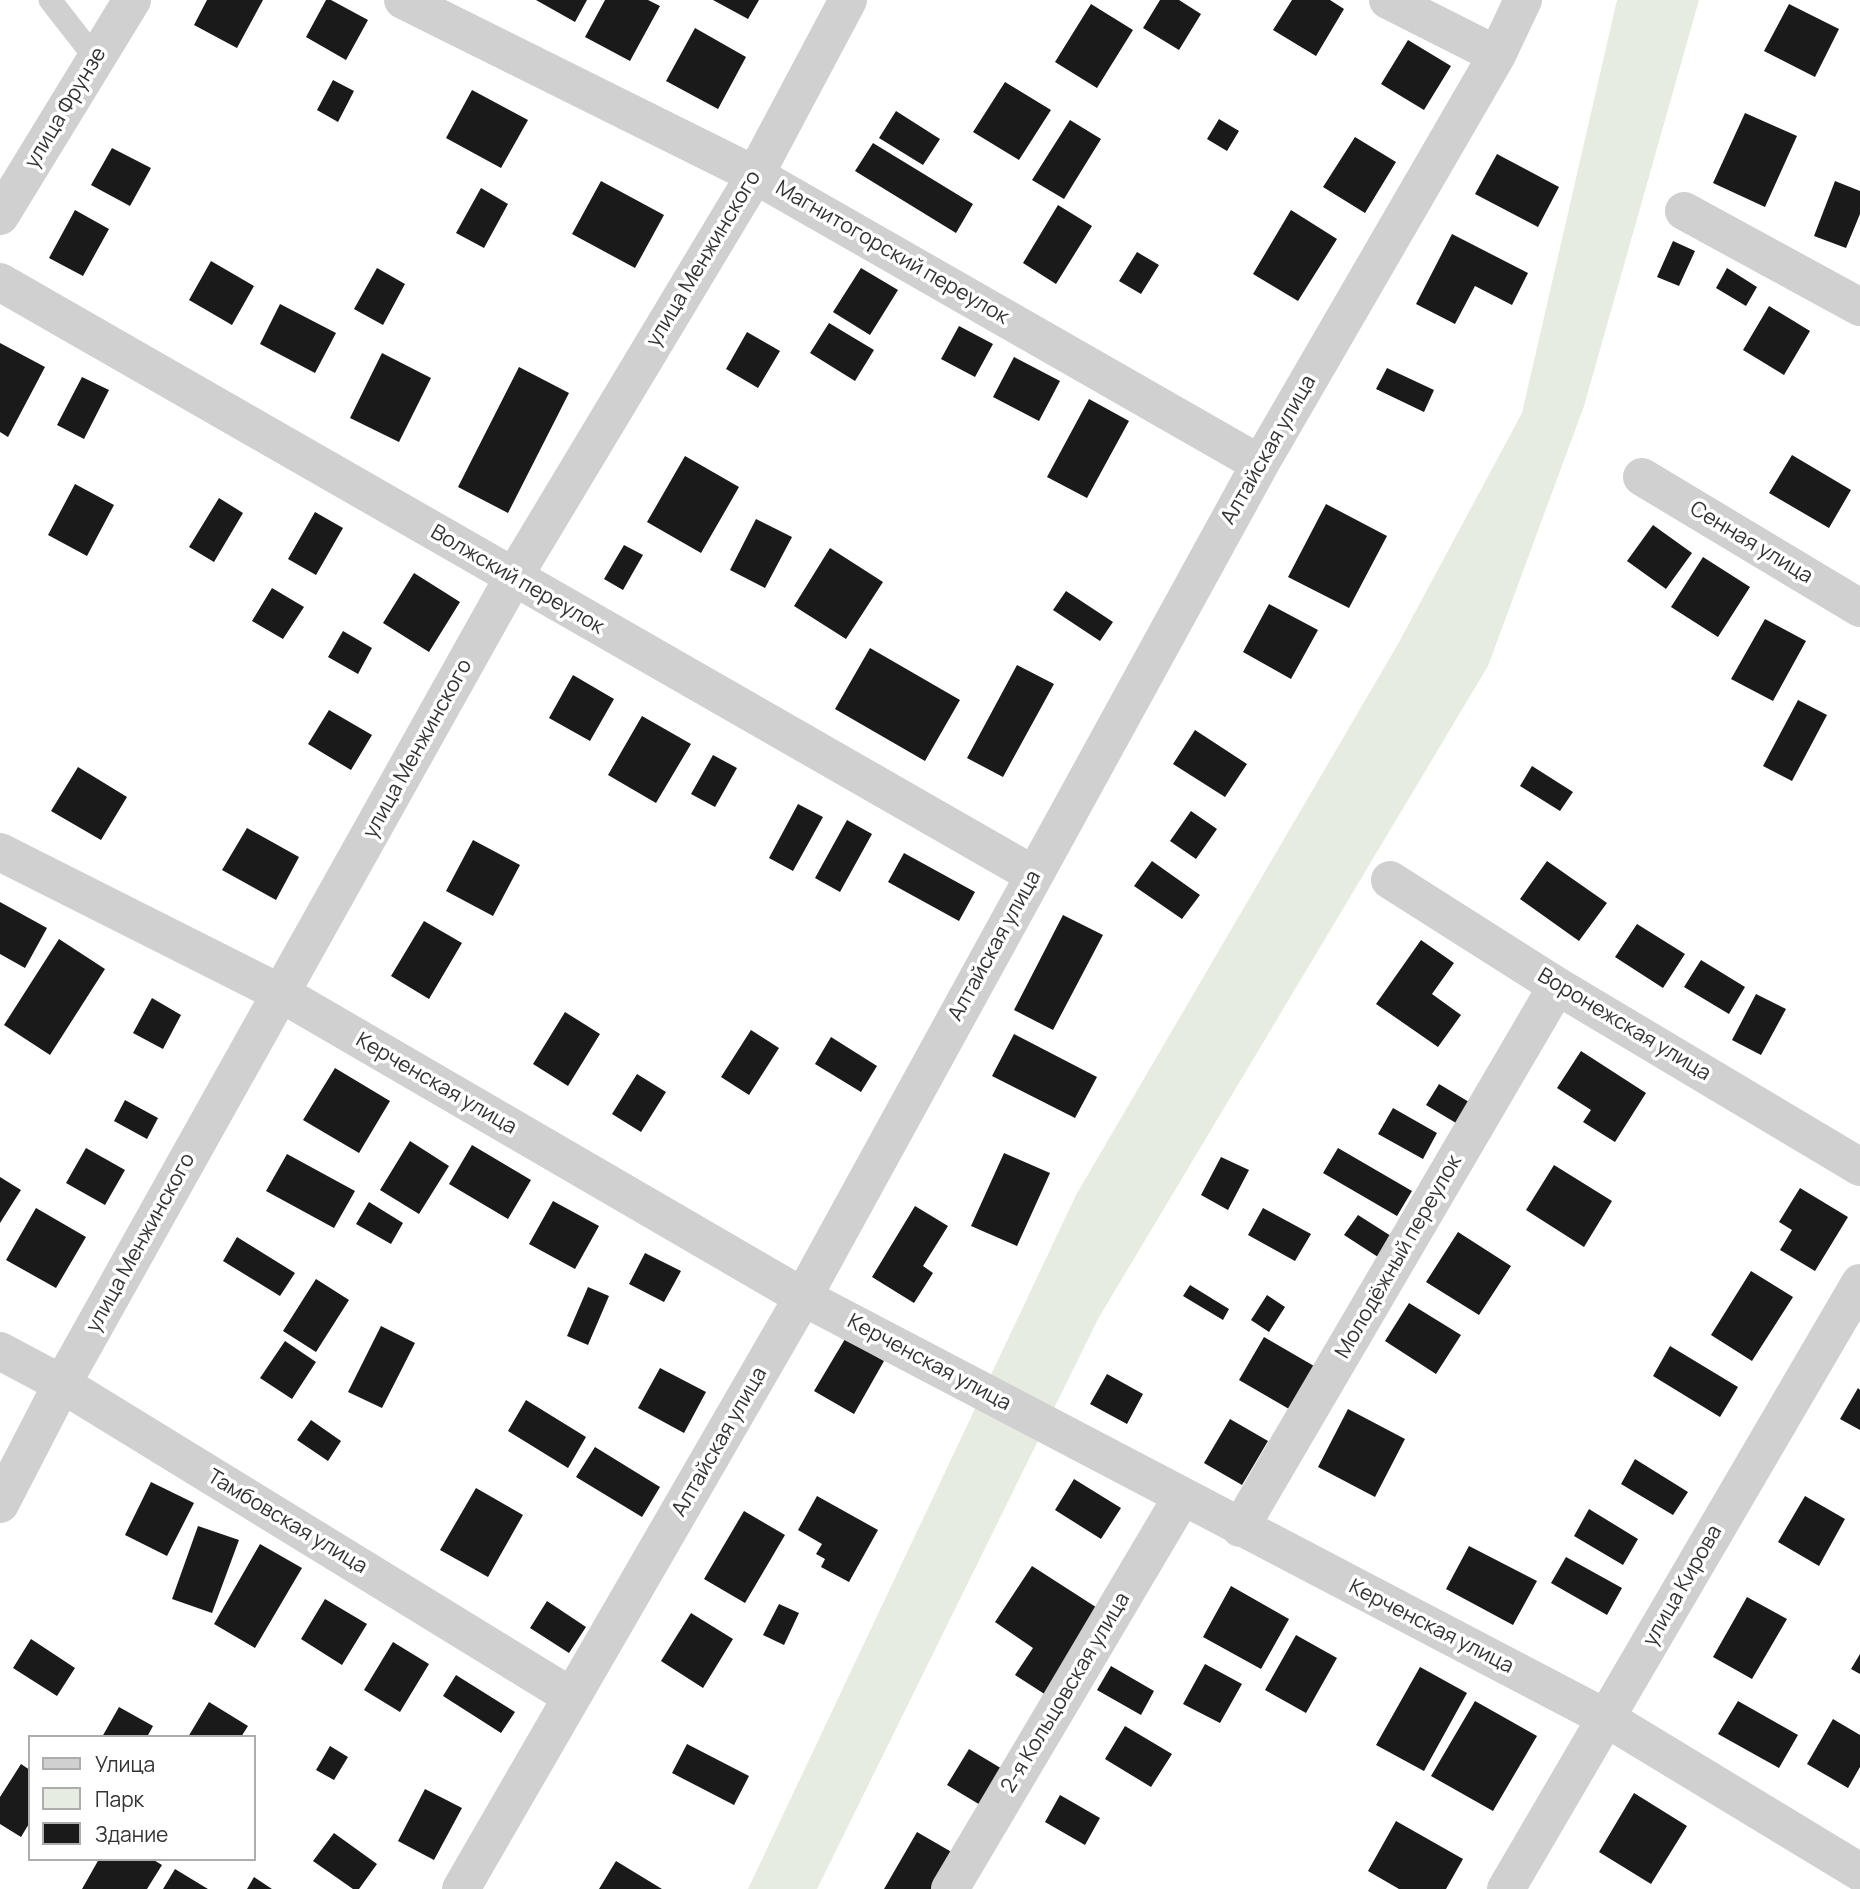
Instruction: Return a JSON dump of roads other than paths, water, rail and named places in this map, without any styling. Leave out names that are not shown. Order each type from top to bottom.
[{"type":"street","name":"улица Фрунзе","points":[[0,216],[132,0]]},
{"type":"street","name":"Магнитогорский переулок","points":[[403,0],[755,175],[1261,464]]},
{"type":"street","name":"улица Менжинского","points":[[0,1504],[62,1384],[513,578],[755,175],[848,0]]},
{"type":"street","points":[[1388,0],[1497,55]]},
{"type":"street","name":"Алтайская улица","points":[[461,1889],[803,1297],[1261,464],[1497,55],[1523,0]]},
{"type":"street","points":[[1684,211],[1860,307]]},
{"type":"street","name":"Волжский переулок","points":[[0,282],[1034,875]]},
{"type":"street","name":"Сенная улица","points":[[1642,477],[1860,608]]},
{"type":"street","name":"Керченская улица","points":[[0,852],[282,994],[803,1297],[1606,1718],[1860,1872]]},
{"type":"street","name":"Воронежская улица","points":[[1390,880],[1557,986],[1860,1167]]},
{"type":"street","name":"Молодёжный переулок","points":[[1240,1528],[1557,986]]},
{"type":"street","name":"улица Кирова","points":[[1506,1889],[1860,1283]]},
{"type":"street","name":"Тамбовская улица","points":[[0,1351],[62,1384],[572,1697]]},
{"type":"street","name":"2-я Кольцовская улица","points":[[950,1889],[1182,1497]]},
{"type":"lane","points":[[50,0],[96,60]]}]
